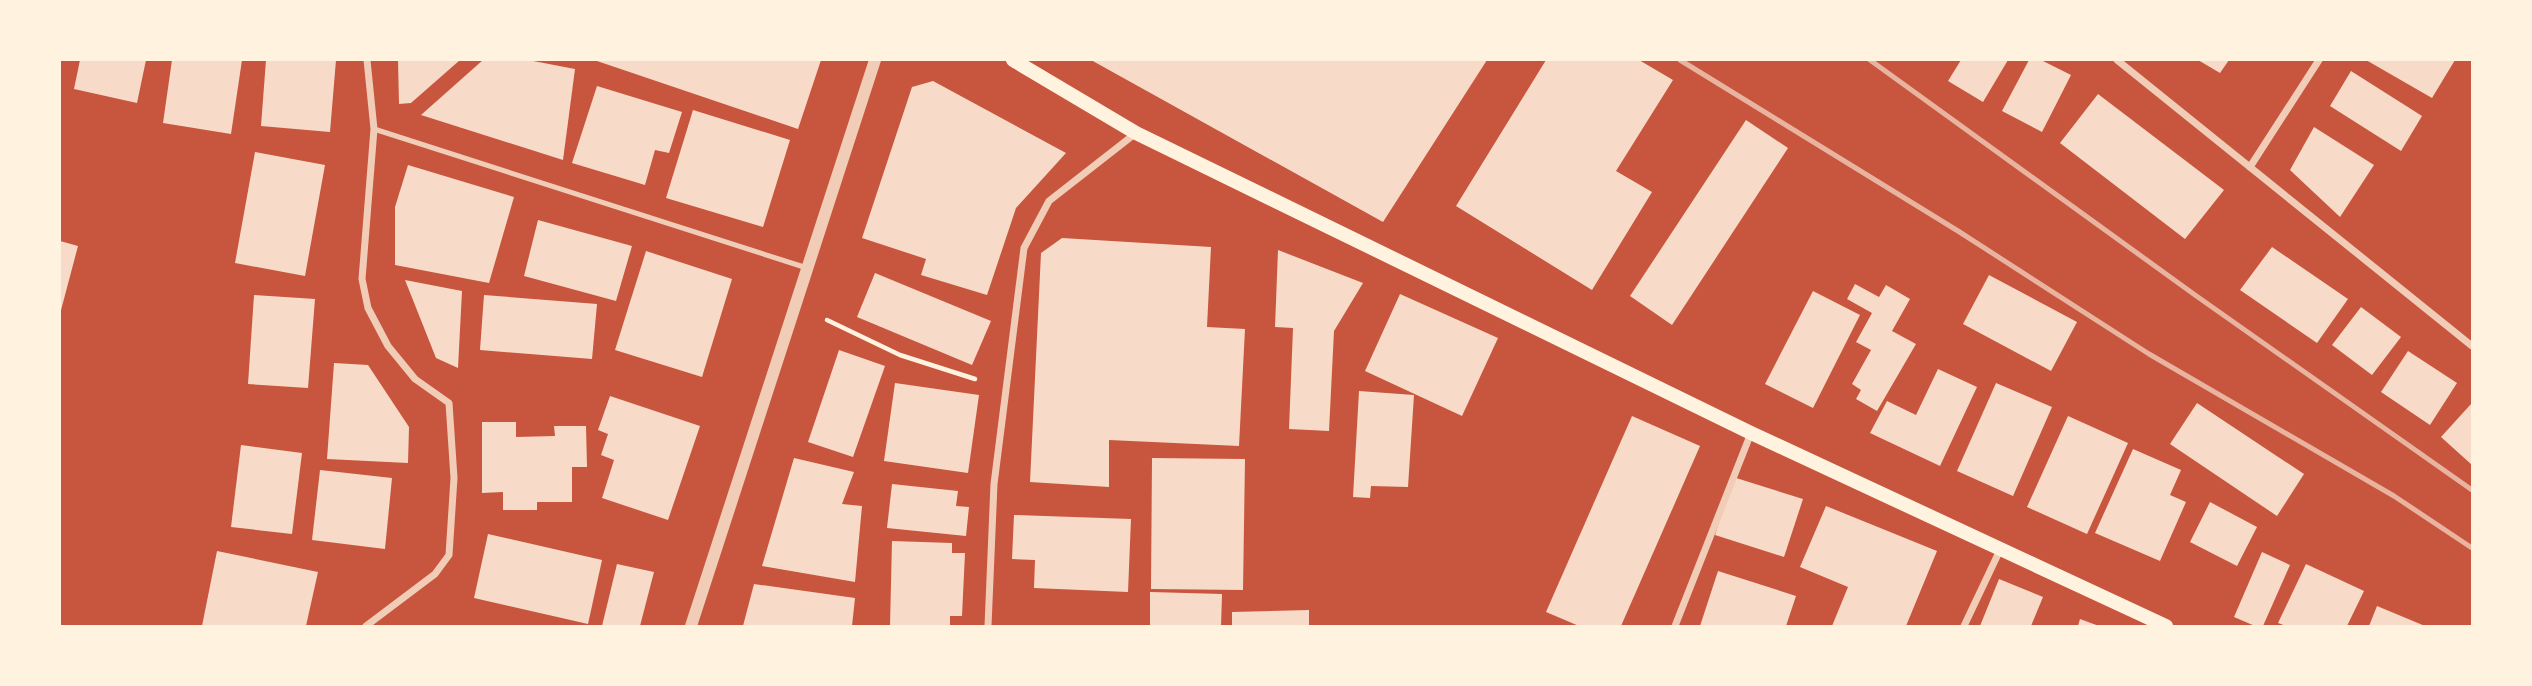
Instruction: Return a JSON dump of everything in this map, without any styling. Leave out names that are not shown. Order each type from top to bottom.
[{"type":"main road","points":[[1013,60],[1136,133],[1751,433],[2166,626]]},
{"type":"street","points":[[366,626],[435,574],[449,555],[454,478],[449,403],[415,379],[388,346],[368,308],[362,278],[374,129],[367,60]]},
{"type":"street","points":[[691,626],[875,60]]},
{"type":"street","points":[[2117,60],[2473,346]]},
{"type":"street","points":[[2250,167],[2319,60]]},
{"type":"street","points":[[988,626],[994,484],[1024,248],[1049,201],[1136,133]]},
{"type":"street","points":[[1675,626],[1751,433]]},
{"type":"street","points":[[1964,626],[2000,551]]},
{"type":"lane","points":[[374,129],[807,268]]},
{"type":"path","points":[[795,305],[900,355],[1006,390]]},
{"type":"building","points":[[80,60],[146,60],[137,103],[74,89]]},
{"type":"building","points":[[172,60],[242,60],[231,134],[163,123]]},
{"type":"building","points":[[266,60],[336,60],[330,132],[261,126]]},
{"type":"building","points":[[398,60],[460,60],[411,103],[399,104]]},
{"type":"building","points":[[483,60],[528,60],[575,69],[563,160],[421,115]]},
{"type":"building","points":[[594,60],[821,60],[798,129]]},
{"type":"building","points":[[1091,60],[1487,60],[1383,222]]},
{"type":"building","points":[[1546,60],[1639,60],[1673,80],[1616,171],[1652,192],[1592,290],[1456,206]]},
{"type":"building","points":[[1961,60],[2008,60],[1983,102],[1948,81]]},
{"type":"building","points":[[2029,60],[2041,60],[2071,75],[2042,132],[2002,111]]},
{"type":"building","points":[[2198,60],[2229,60],[2220,73]]},
{"type":"building","points":[[2366,60],[2455,60],[2432,98]]},
{"type":"building","points":[[2351,71],[2422,116],[2401,151],[2330,106]]},
{"type":"building","points":[[933,81],[1066,153],[1016,208],[987,295],[921,275],[926,259],[862,238],[912,87]]},
{"type":"building","points":[[597,86],[682,112],[669,153],[655,150],[645,185],[572,163]]},
{"type":"building","points":[[2098,94],[2224,190],[2185,239],[2060,143]]},
{"type":"building","points":[[693,110],[790,140],[763,227],[666,198]]},
{"type":"building","points":[[1746,120],[1788,148],[1672,325],[1630,296]]},
{"type":"building","points":[[2314,127],[2374,165],[2340,217],[2290,170]]},
{"type":"building","points":[[255,152],[325,165],[305,276],[235,263]]},
{"type":"building","points":[[408,165],[514,197],[489,283],[395,265],[395,207]]},
{"type":"building","points":[[538,220],[632,246],[616,301],[524,276]]},
{"type":"building","points":[[1062,238],[1211,247],[1207,327],[1245,329],[1239,446],[1109,440],[1109,487],[1030,482],[1041,253]]},
{"type":"building","points":[[60,241],[78,246],[60,314]]},
{"type":"building","points":[[2272,247],[2348,299],[2317,343],[2240,290]]},
{"type":"building","points":[[1278,250],[1363,283],[1334,331],[1329,431],[1289,429],[1293,328],[1275,327]]},
{"type":"building","points":[[646,251],[732,279],[702,377],[615,350]]},
{"type":"building","points":[[875,273],[991,321],[972,365],[857,317]]},
{"type":"building","points":[[1989,275],[2077,322],[2051,371],[1963,324]]},
{"type":"building","points":[[405,280],[462,291],[458,368],[436,358]]},
{"type":"building","points":[[1855,284],[1879,297],[1886,285],[1910,299],[1892,331],[1916,344],[1877,411],[1856,399],[1861,390],[1852,384],[1871,350],[1856,342],[1872,313],[1847,299]]},
{"type":"building","points":[[1813,291],[1860,315],[1813,408],[1765,384]]},
{"type":"building","points":[[1400,294],[1498,338],[1462,416],[1365,371]]},
{"type":"building","points":[[254,295],[315,299],[308,388],[248,384]]},
{"type":"building","points":[[484,295],[597,304],[592,359],[480,350]]},
{"type":"building","points":[[2361,307],[2401,337],[2372,375],[2332,345]]},
{"type":"building","points":[[839,350],[885,366],[853,457],[808,442]]},
{"type":"building","points":[[2408,351],[2457,383],[2430,425],[2381,392]]},
{"type":"building","points":[[334,363],[368,365],[409,427],[408,463],[327,459]]},
{"type":"building","points":[[1938,369],[1977,387],[1940,466],[1870,433],[1887,401],[1916,415]]},
{"type":"building","points":[[895,383],[979,395],[968,473],[884,461]]},
{"type":"building","points":[[1996,383],[2052,407],[2013,496],[1957,471]]},
{"type":"building","points":[[1359,391],[1414,395],[1408,487],[1371,486],[1370,498],[1353,497]]},
{"type":"building","points":[[610,396],[700,426],[668,520],[602,498],[614,460],[601,455],[608,434],[598,430]]},
{"type":"building","points":[[2197,403],[2304,474],[2277,516],[2170,444]]},
{"type":"building","points":[[2472,405],[2472,465],[2441,437]]},
{"type":"building","points":[[1632,416],[1700,446],[1621,626],[1579,626],[1546,612]]},
{"type":"building","points":[[2068,416],[2128,443],[2087,534],[2027,507]]},
{"type":"building","points":[[482,422],[516,422],[516,437],[555,436],[554,426],[586,426],[587,467],[572,467],[572,502],[537,502],[537,510],[503,510],[503,492],[482,493]]},
{"type":"building","points":[[241,445],[302,453],[292,534],[231,527]]},
{"type":"building","points":[[2133,449],[2181,470],[2170,495],[2186,502],[2160,561],[2095,533]]},
{"type":"building","points":[[794,458],[854,472],[842,504],[862,506],[855,582],[762,566]]},
{"type":"building","points":[[1152,458],[1245,459],[1243,590],[1151,589]]},
{"type":"building","points":[[320,470],[392,478],[385,549],[312,540]]},
{"type":"building","points":[[1733,477],[1803,499],[1784,557],[1715,535]]},
{"type":"building","points":[[892,484],[958,491],[956,506],[969,507],[966,536],[887,528]]},
{"type":"building","points":[[2210,502],[2257,527],[2237,566],[2190,542]]},
{"type":"building","points":[[1826,506],[1937,551],[1906,626],[1832,626],[1848,587],[1800,567]]},
{"type":"building","points":[[1014,515],[1131,519],[1128,592],[1034,588],[1035,560],[1012,559]]},
{"type":"building","points":[[488,534],[602,560],[588,624],[474,598]]},
{"type":"building","points":[[892,541],[952,543],[952,553],[965,553],[962,616],[950,616],[950,626],[890,626]]},
{"type":"building","points":[[217,551],[318,572],[306,626],[202,626]]},
{"type":"building","points":[[2262,552],[2290,565],[2263,626],[2255,626],[2234,617]]},
{"type":"building","points":[[617,564],[654,572],[640,626],[602,626]]},
{"type":"building","points":[[2306,564],[2364,591],[2347,626],[2286,626],[2278,623]]},
{"type":"building","points":[[1718,571],[1796,596],[1786,626],[1700,626]]},
{"type":"building","points":[[1999,579],[2043,597],[2031,626],[1980,626]]},
{"type":"building","points":[[754,584],[855,598],[852,626],[743,626]]},
{"type":"building","points":[[1150,592],[1222,594],[1221,626],[1150,626]]},
{"type":"building","points":[[2377,606],[2425,626],[2369,626]]},
{"type":"building","points":[[1309,610],[1309,626],[1232,626],[1232,612]]},
{"type":"building","points":[[2080,619],[2099,626],[2078,626]]},
{"type":"railway","points":[[1680,60],[1958,231],[2149,354],[2394,496],[2472,548]]},
{"type":"railway","points":[[1870,60],[2195,295],[2472,490]]}]
